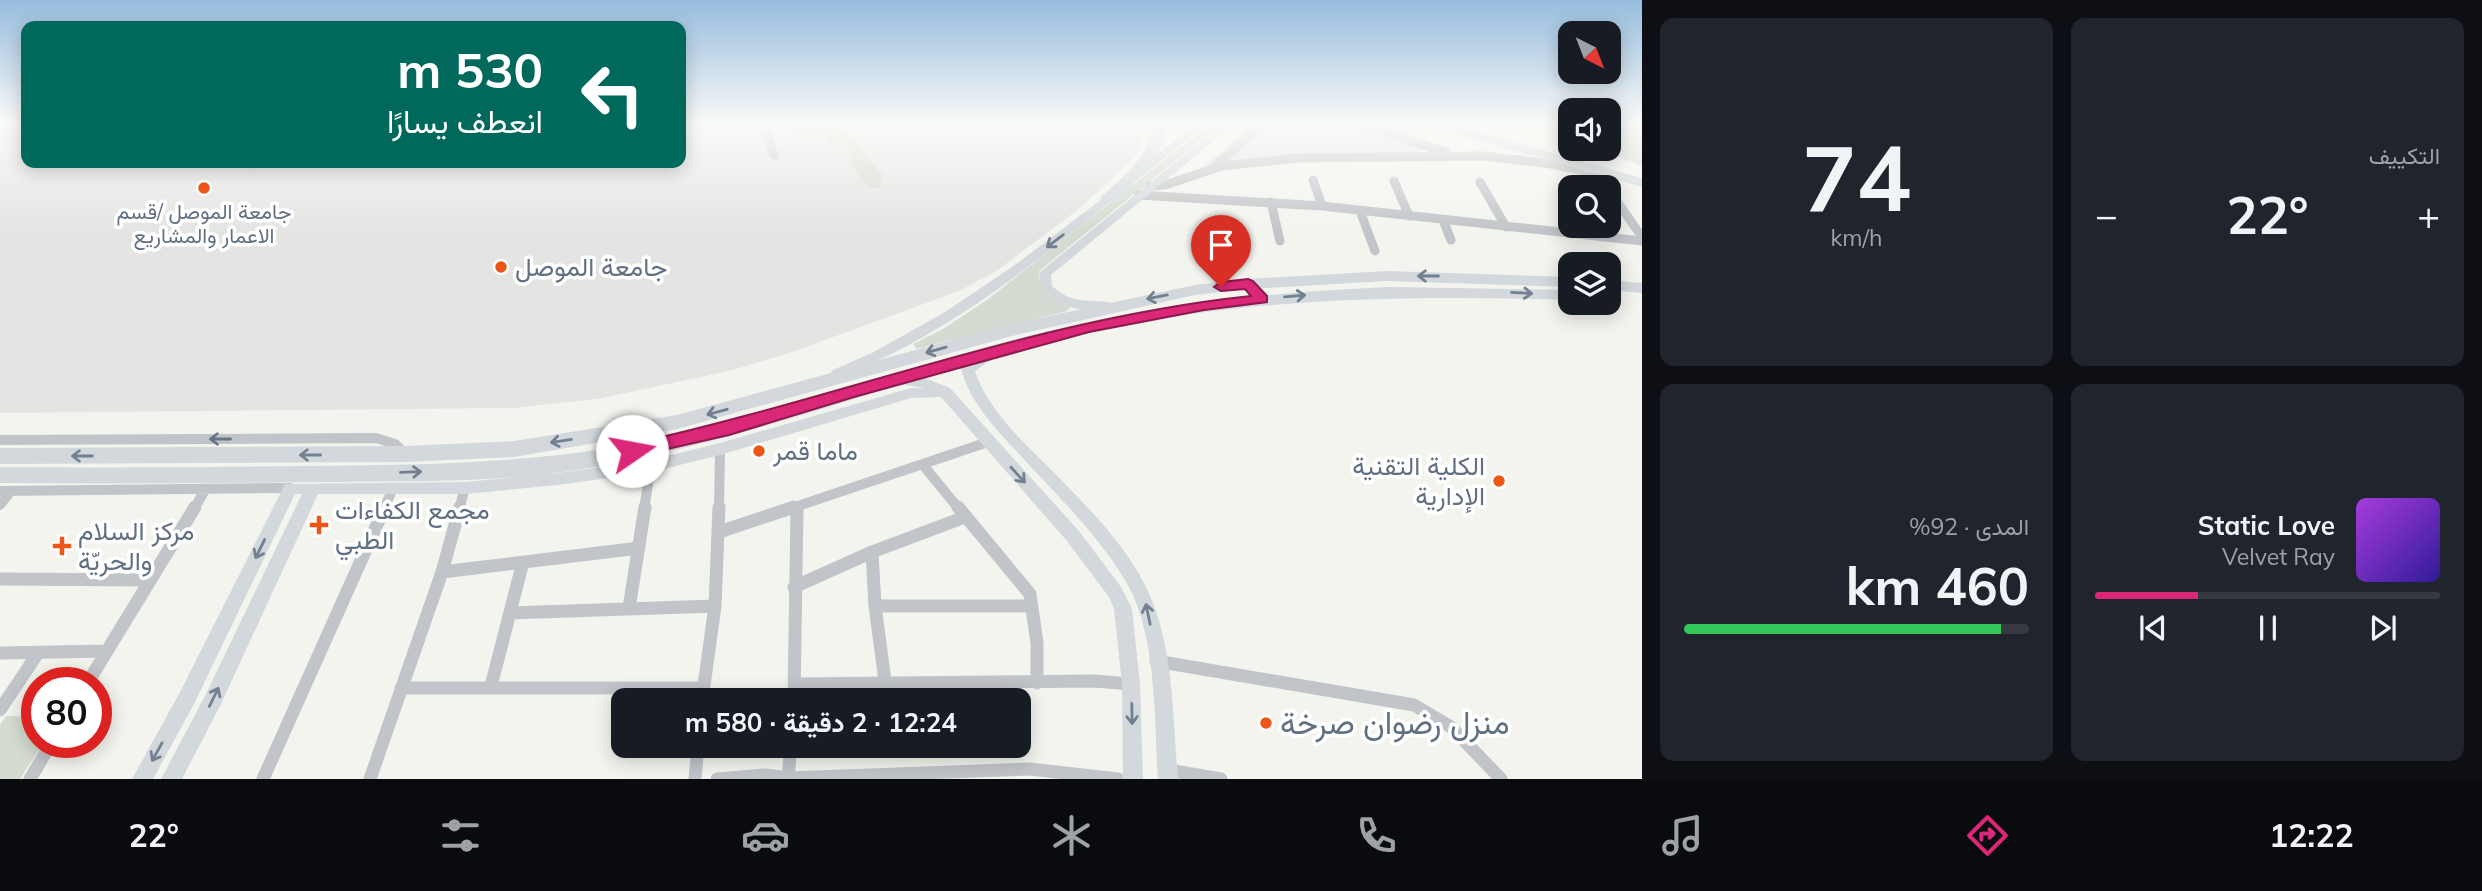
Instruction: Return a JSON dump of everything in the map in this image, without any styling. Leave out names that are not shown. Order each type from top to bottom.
[{"type":"highway","points":[[1108,198],[1148,160]]},
{"type":"highway","points":[[1569,160],[1614,175]]},
{"type":"highway","points":[[1584,160],[1642,174]]},
{"type":"highway","points":[[1621,177],[1642,183]]},
{"type":"highway","points":[[4,486],[142,476],[457,482],[582,461],[680,431],[800,388],[1011,330],[1121,304],[1248,284],[1387,276],[1558,282]]},
{"type":"highway","points":[[1248,284],[1262,299]]},
{"type":"highway","points":[[1621,286],[1642,288]]},
{"type":"highway","points":[[0,456],[405,454],[514,449],[680,431],[857,399],[892,380],[1131,318],[1204,305],[1337,294],[1450,291],[1558,295]]},
{"type":"highway","points":[[1621,299],[1642,301]]},
{"type":"highway","points":[[142,476],[160,491]]},
{"type":"main road","points":[[800,388],[885,353],[939,324],[983,295],[1156,160]]},
{"type":"main road","points":[[1121,304],[1097,307],[1077,305],[1051,292],[1044,280],[1049,268],[1183,160]]},
{"type":"main road","points":[[990,354],[968,369],[971,382],[985,405],[1108,542],[1130,573],[1147,605],[1168,775]]},
{"type":"main road","points":[[892,380],[917,380],[934,385],[945,393],[1073,536],[1106,578],[1123,609],[1131,684],[1133,779]]},
{"type":"main road","points":[[142,779],[186,700],[290,488],[393,488],[457,482],[558,479],[651,466],[720,449],[857,399],[911,393],[945,393]]},
{"type":"main road","points":[[171,779],[214,700],[313,488]]},
{"type":"main road","points":[[1106,578],[1130,573]]},
{"type":"street","points":[[1211,169],[1221,160]]},
{"type":"street","points":[[1150,186],[1165,185],[1211,169],[1273,160]]},
{"type":"street","points":[[1519,160],[1543,162],[1610,175]]},
{"type":"street","points":[[1313,180],[1322,206]]},
{"type":"street","points":[[1394,181],[1409,216]]},
{"type":"street","points":[[1480,182],[1506,226]]},
{"type":"street","points":[[1139,195],[1322,206],[1642,239]]},
{"type":"street","points":[[1270,202],[1280,241]]},
{"type":"street","points":[[1621,207],[1642,239]]},
{"type":"street","points":[[1360,211],[1375,251]]},
{"type":"street","points":[[1443,220],[1451,240]]},
{"type":"street","points":[[0,440],[376,438],[395,444],[405,454]]},
{"type":"street","points":[[719,533],[797,509],[988,442]]},
{"type":"street","points":[[704,688],[715,607],[720,449]]},
{"type":"street","points":[[923,465],[1030,594],[1037,643],[1037,683]]},
{"type":"street","points":[[629,608],[651,466]]},
{"type":"street","points":[[370,779],[442,572],[457,482]]},
{"type":"street","points":[[0,505],[4,486],[160,491],[290,488]]},
{"type":"street","points":[[263,779],[393,488]]},
{"type":"street","points":[[97,667],[205,490]]},
{"type":"street","points":[[795,688],[797,509]]},
{"type":"street","points":[[794,587],[872,552],[965,517]]},
{"type":"street","points":[[442,572],[639,548]]},
{"type":"street","points":[[872,552],[875,606],[885,681]]},
{"type":"street","points":[[491,686],[523,562]]},
{"type":"street","points":[[0,579],[149,580]]},
{"type":"street","points":[[875,606],[1031,606]]},
{"type":"street","points":[[510,613],[715,607]]},
{"type":"street","points":[[0,653],[106,651]]},
{"type":"street","points":[[0,710],[37,653]]},
{"type":"street","points":[[1156,661],[1414,705],[1437,716],[1459,732],[1501,779]]},
{"type":"street","points":[[795,684],[1109,680],[1131,684]]},
{"type":"street","points":[[401,688],[491,686],[611,691]]},
{"type":"street","points":[[30,779],[42,758]]},
{"type":"street","points":[[695,779],[697,758]]},
{"type":"street","points":[[788,778],[790,758]]},
{"type":"street","points":[[718,779],[765,775],[788,778],[1030,774],[1118,779]]},
{"type":"street","points":[[1168,775],[1221,779]]},
{"type":"shaded area","name":"جامعة الموصل","points":[[0,160],[21,160],[21,168],[686,168],[686,160],[1130,160],[1080,208],[995,272],[961,290],[792,352],[729,371],[597,399],[514,408],[0,413]]},
{"type":"shaded area","points":[[851,160],[871,160],[882,174],[880,188],[872,188],[851,165]]},
{"type":"shaded area","points":[[1164,160],[1176,160],[1039,271],[1044,289],[1071,307],[1067,311],[916,349],[913,344],[943,329],[987,300]]},
{"type":"shaded area","points":[[1210,160],[1302,160],[1201,168]]},
{"type":"shaded area","points":[[1627,160],[1642,160],[1642,166]]},
{"type":"shaded area","points":[[6,716],[21,716],[21,758],[34,758],[20,779],[0,779],[0,725]]},
{"type":"place","name":"جامعة الموصل /قسم الاعمار والمشاريع","points":[[204,188]]},
{"type":"place","name":"جامعة الموصل","points":[[501,267]]},
{"type":"place","name":"ماما قمر","points":[[759,451]]},
{"type":"place","name":"الكلية التقنية الإدارية","points":[[1499,481]]},
{"type":"place","name":"مجمع الكفاءات الطبي","points":[[319,525]]},
{"type":"place","name":"مركز السلام والحريّة","points":[[62,546]]},
{"type":"place","name":"منزل رضوان صرخة","points":[[1266,723]]},
{"type":"route","points":[[632,451],[729,429],[1089,327],[1204,305],[1262,299],[1248,284],[1221,287]]}]
